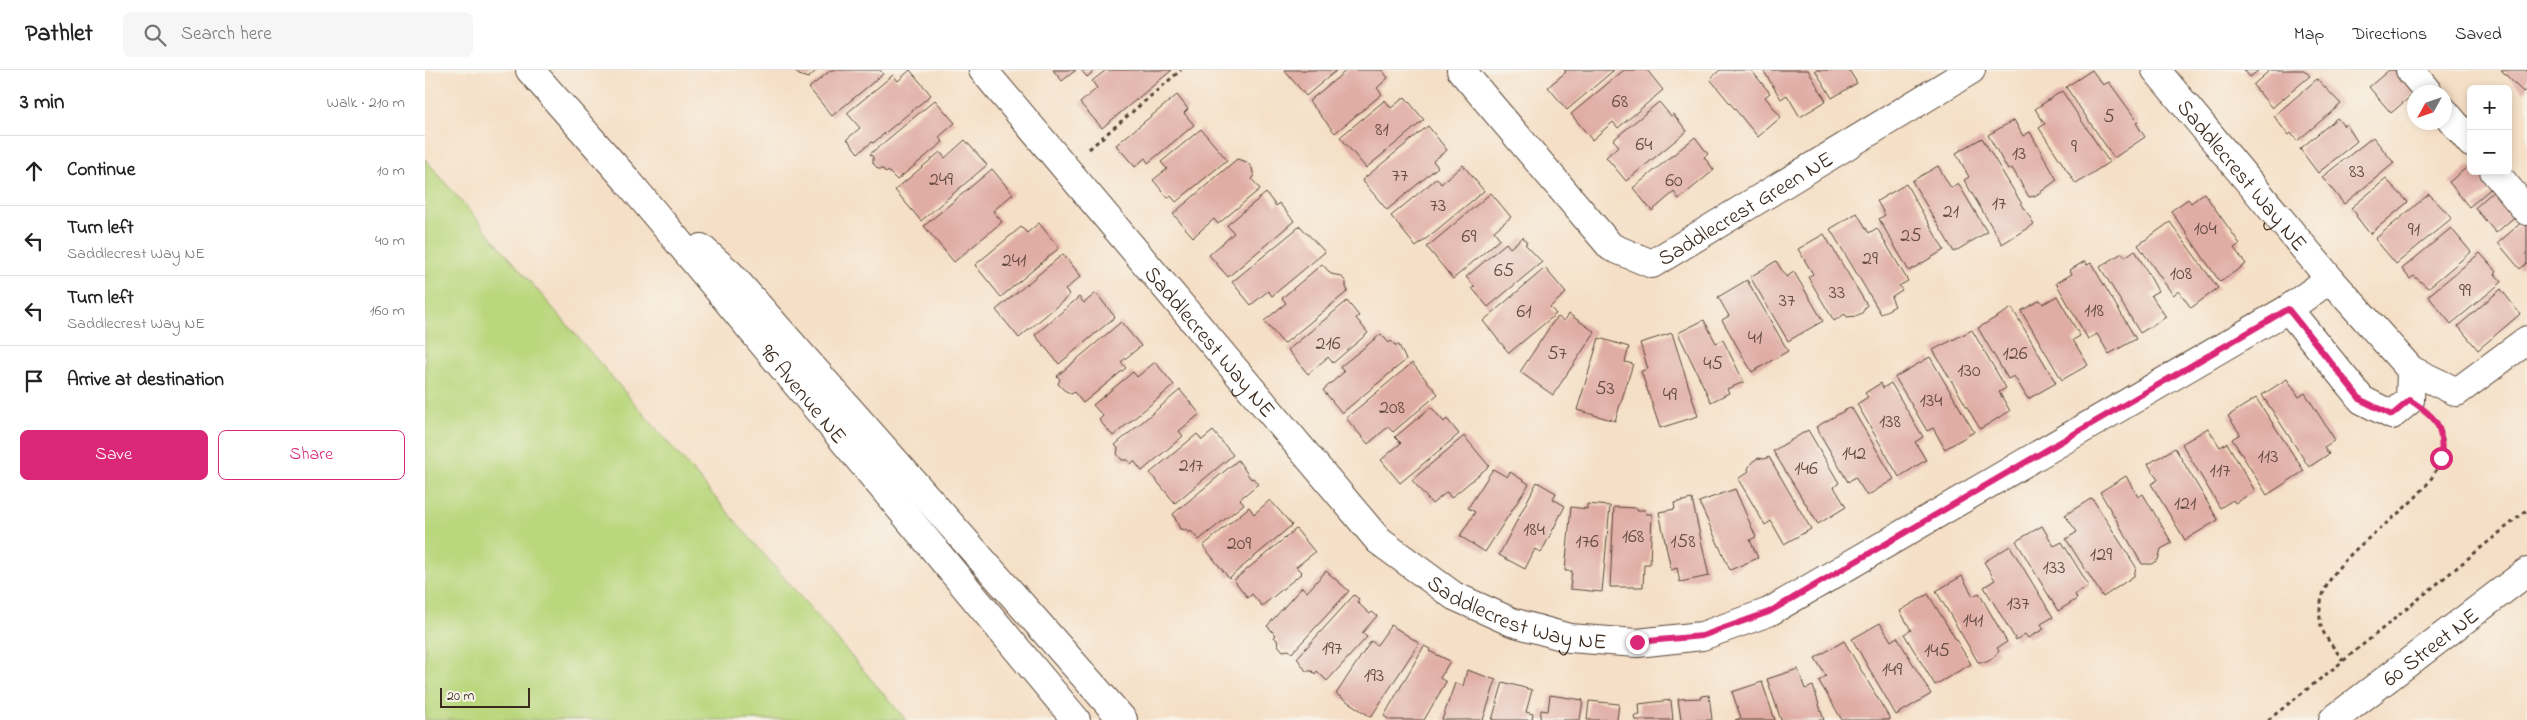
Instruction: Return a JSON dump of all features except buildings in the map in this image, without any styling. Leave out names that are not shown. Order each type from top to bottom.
[{"type":"street","name":"96 Avenue NE","points":[[530,70],[626,179],[1076,720]]},
{"type":"street","name":"Saddlecrest Way NE","points":[[983,70],[1379,541],[1454,596],[1512,622],[1569,638],[1637,642],[1702,636],[1769,612],[2288,309],[2330,278]]},
{"type":"street","name":"Saddlecrest Green NE","points":[[1461,70],[1611,247],[1652,264],[1971,70]]},
{"type":"street","name":"Saddlecrest Way NE","points":[[2156,70],[2330,278],[2411,370]]},
{"type":"street","points":[[2410,70],[2423,85]]},
{"type":"street","points":[[2452,120],[2467,138]]},
{"type":"street","points":[[2497,175],[2527,211]]},
{"type":"street","points":[[626,179],[730,274],[1123,720]]},
{"type":"street","points":[[2288,309],[2361,400],[2392,415],[2410,400],[2411,370],[2457,392],[2527,340]]},
{"type":"street","name":"60 Street NE","points":[[2333,720],[2527,572]]},
{"type":"path","points":[[1066,169],[1181,70]]},
{"type":"path","points":[[2343,662],[2322,628],[2320,611],[2326,587],[2341,565],[2432,480],[2441,458],[2443,436],[2431,414],[2410,400]]},
{"type":"path","points":[[2268,720],[2343,662],[2527,510]]},
{"type":"green space","points":[[425,159],[906,720],[425,720]]},
{"type":"route","points":[[1637,642],[1702,636],[1769,612],[2288,309],[2361,400],[2392,415],[2410,400],[2431,414],[2443,436],[2441,458]]}]
